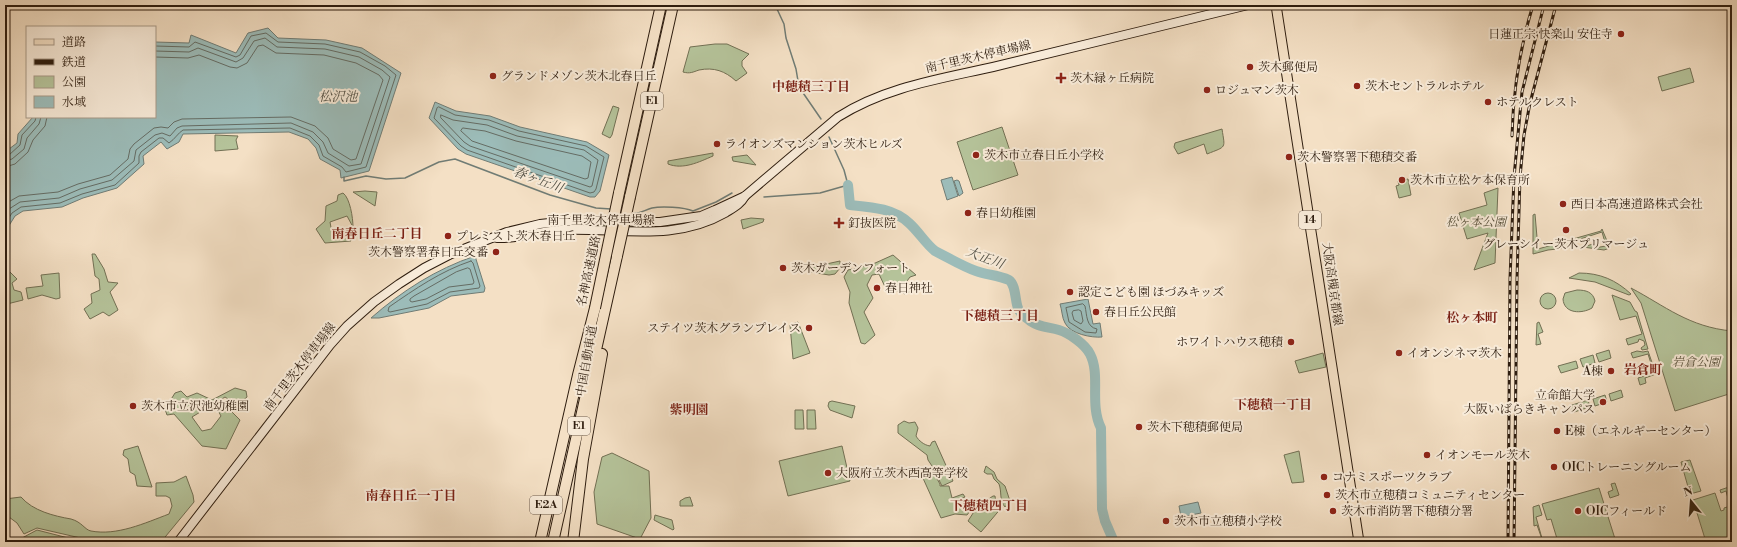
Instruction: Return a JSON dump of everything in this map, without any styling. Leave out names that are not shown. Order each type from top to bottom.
[{"type":"highway","name":"名神高速道路","points":[[540,542],[594,308],[661,5]]},
{"type":"highway","name":"名神高速道路","points":[[617,256],[673,5]]},
{"type":"highway","name":"中国自動車道","points":[[573,542],[583,459],[617,256]]},
{"type":"highway","name":"名神高速道路","points":[[553,542],[607,311]]},
{"type":"highway","name":"E2A","points":[[536,542],[557,467]]},
{"type":"main road","name":"南千里茨木停車場線","points":[[178,542],[330,345],[347,326],[374,302],[399,284],[424,268],[451,254],[520,229],[559,222],[604,220],[660,222],[686,219],[715,210],[745,196],[838,117],[855,106],[881,94],[1248,5]]},
{"type":"main road","name":"大阪高槻京都線","points":[[1276,5],[1359,542]]},
{"type":"green space","points":[[727,44],[749,54],[742,61],[742,66],[747,73],[736,81],[723,72],[710,69],[690,73],[683,72],[690,47]]},
{"type":"green space","points":[[1690,68],[1694,82],[1662,91],[1658,77]]},
{"type":"green space","points":[[613,106],[619,108],[610,138],[602,134]]},
{"type":"green space","points":[[1002,127],[1018,175],[973,190],[957,142]]},
{"type":"green space","points":[[1222,129],[1224,144],[1218,150],[1207,154],[1204,144],[1178,154],[1174,147],[1175,143]]},
{"type":"green space","points":[[215,135],[238,136],[236,140],[238,149],[215,151]]},
{"type":"green space","points":[[713,153],[713,156],[685,166],[674,166],[668,164],[668,161]]},
{"type":"green space","points":[[747,155],[756,165],[733,161],[732,157]]},
{"type":"green space","points":[[1408,179],[1411,195],[1399,198],[1396,186],[1399,185],[1398,181]]},
{"type":"green space","name":"松ヶ本公園","points":[[1498,188],[1495,263],[1474,270],[1488,233],[1467,239],[1459,213],[1487,205],[1484,193]]},
{"type":"green space","points":[[353,192],[377,192],[375,206]]},
{"type":"green space","points":[[343,193],[348,199],[352,214],[353,227],[347,216],[330,222],[332,233],[346,229],[351,241],[325,243],[316,229],[325,221],[326,206],[337,201],[338,195]]},
{"type":"green space","points":[[1535,214],[1538,249],[1601,231],[1602,229],[1610,248],[1604,250],[1583,247],[1593,244],[1594,248],[1606,246],[1602,232],[1574,241],[1576,247],[1548,250],[1533,254],[1533,215]]},
{"type":"green space","points":[[703,218],[688,224],[662,228],[515,234],[549,226]]},
{"type":"green space","points":[[751,218],[764,219],[763,222],[743,229],[741,220]]},
{"type":"green space","points":[[92,254],[95,254],[104,269],[108,282],[118,283],[110,292],[118,310],[109,316],[103,312],[90,319],[84,309],[92,303],[91,294],[100,290],[99,279],[95,276]]},
{"type":"green space","points":[[893,255],[916,275],[910,277],[907,281],[912,291],[904,294],[900,290],[890,293],[886,289],[879,274],[872,275],[867,285],[873,298],[864,312],[875,335],[865,344],[861,343],[849,303],[850,292],[844,277],[848,270],[873,264]]},
{"type":"green space","points":[[840,261],[840,268],[835,274],[829,275],[799,270]]},
{"type":"green space","points":[[10,272],[17,279],[12,283],[14,290],[21,292],[23,300],[7,304],[5,303],[5,275]]},
{"type":"green space","points":[[59,273],[60,298],[56,299],[42,295],[28,299],[26,288],[43,286],[41,275]]},
{"type":"green space","points":[[1579,273],[1594,274],[1607,278],[1620,285],[1631,294],[1629,295],[1595,282],[1569,278]]},
{"type":"green space","name":"岩倉公園","points":[[1631,288],[1678,315],[1703,325],[1732,331],[1732,393],[1675,411],[1641,303]]},
{"type":"green space","points":[[1583,290],[1593,295],[1595,301],[1592,308],[1579,312],[1567,308],[1563,299],[1565,293]]},
{"type":"green space","points":[[1545,293],[1551,293],[1556,298],[1554,307],[1551,309],[1545,309],[1540,304],[1540,298]]},
{"type":"green space","points":[[1612,295],[1630,302],[1637,312],[1648,349],[1642,350],[1641,348],[1645,345],[1644,341],[1639,339],[1638,342],[1628,345],[1626,339],[1642,334],[1636,316],[1620,320]]},
{"type":"green space","points":[[798,322],[810,353],[793,359],[790,325]]},
{"type":"green space","points":[[1539,322],[1543,332],[1538,334],[1541,344],[1536,345],[1537,323]]},
{"type":"green space","points":[[1609,350],[1611,358],[1599,362],[1596,354]]},
{"type":"green space","points":[[1637,351],[1648,351],[1656,374],[1645,378],[1646,383],[1640,385],[1638,378],[1654,373],[1648,354],[1633,358],[1631,353]]},
{"type":"green space","points":[[1323,353],[1326,367],[1299,373],[1295,361]]},
{"type":"green space","points":[[1593,355],[1595,363],[1583,367],[1580,359]]},
{"type":"green space","points":[[1576,361],[1578,368],[1561,373],[1558,366]]},
{"type":"green space","points":[[235,388],[246,391],[247,397],[241,402],[231,401],[225,397],[192,417],[202,431],[211,429],[221,416],[216,407],[223,403],[240,420],[226,449],[202,446],[174,414],[167,415],[165,409],[175,393],[181,391],[187,397],[197,393],[212,400]]},
{"type":"green space","points":[[1621,390],[1623,397],[1611,401],[1609,394]]},
{"type":"green space","points":[[1605,395],[1607,402],[1595,406],[1593,399]]},
{"type":"green space","points":[[1588,400],[1590,407],[1571,413],[1569,406]]},
{"type":"green space","points":[[832,401],[855,406],[852,418],[830,410],[828,406],[829,402]]},
{"type":"green space","points":[[795,410],[803,410],[804,429],[795,429]]},
{"type":"green space","points":[[807,410],[815,410],[816,429],[807,429]]},
{"type":"green space","points":[[904,421],[909,423],[915,422],[918,428],[916,436],[924,444],[930,446],[932,442],[935,441],[953,481],[942,486],[934,470],[939,468],[934,469],[928,460],[927,455],[898,433],[898,425]]},
{"type":"green space","points":[[138,446],[152,487],[137,486],[135,475],[130,472],[128,459],[123,455],[124,450]]},
{"type":"green space","points":[[842,446],[850,481],[788,496],[779,461]]},
{"type":"green space","points":[[1299,451],[1304,482],[1292,483],[1284,455]]},
{"type":"green space","points":[[612,453],[649,471],[651,518],[640,539],[597,524],[594,492],[602,457]]},
{"type":"green space","points":[[1690,460],[1701,491],[1690,494],[1681,462]]},
{"type":"green space","points":[[986,466],[994,472],[997,479],[1005,486],[1010,501],[1005,507],[1002,502],[999,484],[994,479],[992,474],[987,474],[984,472]]},
{"type":"green space","points":[[932,470],[940,486],[949,486],[952,498],[963,494],[965,497],[958,500],[961,507],[968,504],[973,507],[967,515],[955,514],[941,518],[922,476]]},
{"type":"green space","points":[[186,476],[194,502],[161,542],[98,542],[37,528],[24,534],[17,523],[5,514],[5,499],[21,497],[31,506],[51,514],[75,520],[91,531],[111,532],[131,528],[169,514],[172,506],[170,498],[166,496],[156,496],[156,483],[174,482]]},
{"type":"green space","points":[[1615,483],[1619,495],[1610,498],[1608,492],[1613,490],[1611,484]]},
{"type":"green space","points":[[1732,486],[1732,515],[1730,515],[1732,542],[1706,542],[1693,500],[1715,493],[1721,511],[1724,510],[1724,508],[1730,506],[1726,491],[1721,493],[1720,490]]},
{"type":"green space","name":"OICフィールド","points":[[1599,488],[1616,542],[1558,542],[1551,519],[1547,520],[1542,504]]},
{"type":"green space","points":[[995,496],[996,504],[1002,507],[981,532],[968,521],[977,507]]},
{"type":"green space","points":[[690,497],[693,506],[680,506],[680,501]]},
{"type":"green space","points":[[1539,505],[1542,515],[1536,517],[1543,542],[1537,525],[1534,526],[1533,507]]},
{"type":"green space","points":[[655,515],[672,520],[674,529],[673,530],[654,520]]},
{"type":"green space","points":[[37,530],[84,542],[22,542],[22,538]]},
{"type":"water","name":"松沢池","points":[[268,28],[278,38],[326,40],[362,48],[401,73],[369,171],[341,178],[340,170],[320,159],[316,148],[308,139],[289,132],[183,134],[179,142],[167,149],[161,142],[143,156],[144,164],[117,188],[83,198],[62,207],[23,211],[15,216],[5,232],[5,152],[17,143],[18,134],[32,118],[156,118],[156,42],[189,43],[191,35],[236,53],[248,33]]},
{"type":"water","points":[[435,102],[456,111],[490,116],[520,127],[587,142],[609,155],[600,191],[595,197],[590,197],[466,154],[458,149],[429,118]]},
{"type":"water","points":[[952,177],[958,196],[947,200],[941,180]]},
{"type":"water","points":[[954,181],[959,181],[963,193],[959,196]]},
{"type":"water","points":[[475,256],[485,288],[484,292],[451,296],[429,308],[379,318],[371,318],[407,290],[433,274]]},
{"type":"water","points":[[1088,299],[1093,324],[1100,323],[1102,337],[1093,337],[1076,333],[1068,327],[1064,321],[1060,304]]},
{"type":"water","points":[[1198,502],[1201,513],[1181,517],[1179,506]]},
{"type":"waterway","points":[[772,5],[777,9],[784,24],[786,38],[796,69],[799,87],[821,119]]},
{"type":"waterway","name":"春ヶ丘川","points":[[764,197],[820,193],[848,185],[844,170],[829,137]]},
{"type":"waterway","name":"春ヶ丘川","points":[[344,177],[344,181],[366,176],[386,179],[405,178],[439,162],[455,159],[550,195],[596,208],[611,209]]},
{"type":"waterway","name":"大正川","points":[[848,185],[850,205],[881,209],[896,214],[909,223],[935,251],[971,269],[1009,280],[1013,286],[1019,310],[1024,316],[1035,324],[1059,330],[1067,334],[1076,339],[1088,350],[1095,371],[1095,400],[1101,428],[1102,509],[1105,521],[1114,542]]},
{"type":"waterway","name":"春ヶ丘川","points":[[630,213],[661,207],[693,211],[716,202],[732,193]]},
{"type":"railway","points":[[1512,136],[1518,70],[1524,37],[1533,5]]},
{"type":"railway","points":[[1508,542],[1510,279],[1514,177],[1522,92],[1544,5]]},
{"type":"railway","points":[[1514,542],[1517,279],[1520,177],[1524,135],[1530,103],[1556,5]]},
{"type":"place","name":"日蓮正宗 快楽山 安住寺","points":[[1621,34]]},
{"type":"place","name":"茨木郵便局","points":[[1250,67]]},
{"type":"place","name":"グランドメゾン茨木北春日丘","points":[[493,76]]},
{"type":"place","name":"茨木緑ヶ丘病院","points":[[1061,78]]},
{"type":"place","name":"茨木セントラルホテル","points":[[1357,86]]},
{"type":"place","name":"ロジュマン茨木","points":[[1207,90]]},
{"type":"place","name":"ホテルクレスト","points":[[1488,102]]},
{"type":"place","name":"ライオンズマンション茨木ヒルズ","points":[[717,144]]},
{"type":"place","name":"茨木市立春日丘小学校","points":[[976,155]]},
{"type":"place","name":"茨木警察署下穂積交番","points":[[1289,157]]},
{"type":"place","name":"茨木市立松ケ本保育所","points":[[1402,180]]},
{"type":"place","name":"西日本高速道路株式会社","points":[[1563,204]]},
{"type":"place","name":"春日幼稚園","points":[[968,213]]},
{"type":"place","name":"釘抜医院","points":[[839,223]]},
{"type":"place","name":"グレーシイー茨木プリマージュ","points":[[1566,230]]},
{"type":"place","name":"プレミスト茨木春日丘","points":[[448,236]]},
{"type":"place","name":"茨木警察署春日丘交番","points":[[496,252]]},
{"type":"place","name":"茨木ガーデンフォート","points":[[783,268]]},
{"type":"place","name":"春日神社","points":[[877,288]]},
{"type":"place","name":"認定こども園 ほづみキッズ","points":[[1070,292]]},
{"type":"place","name":"春日丘公民館","points":[[1096,312]]},
{"type":"place","name":"ステイツ茨木グランプレイス","points":[[809,328]]},
{"type":"place","name":"ホワイトハウス穂積","points":[[1291,342]]},
{"type":"place","name":"イオンシネマ茨木","points":[[1399,353]]},
{"type":"place","name":"A棟","points":[[1611,371]]},
{"type":"place","name":"立命館大学 大阪いばらきキャンパス","points":[[1603,402]]},
{"type":"place","name":"茨木市立沢池幼稚園","points":[[133,406]]},
{"type":"place","name":"茨木下穂積郵便局","points":[[1139,427]]},
{"type":"place","name":"E棟（エネルギーセンター）","points":[[1557,431]]},
{"type":"place","name":"イオンモール茨木","points":[[1427,455]]},
{"type":"place","name":"OICトレーニングルーム","points":[[1554,467]]},
{"type":"place","name":"大阪府立茨木西高等学校","points":[[828,473]]},
{"type":"place","name":"コナミスポーツクラブ","points":[[1324,477]]},
{"type":"place","name":"茨木市立穂積コミュニティセンター","points":[[1327,495]]},
{"type":"place","name":"茨木市消防署下穂積分署","points":[[1333,511]]},
{"type":"place","name":"OICフィールド","points":[[1578,511]]},
{"type":"place","name":"茨木市立穂積小学校","points":[[1166,521]]},
{"type":"district","name":"中穂積三丁目","points":[[811,87]]},
{"type":"district","name":"南春日丘二丁目","points":[[377,234]]},
{"type":"district","name":"下穂積三丁目","points":[[1000,316]]},
{"type":"district","name":"松ヶ本町","points":[[1472,318]]},
{"type":"district","name":"岩倉町","points":[[1643,370]]},
{"type":"district","name":"下穂積一丁目","points":[[1273,405]]},
{"type":"district","name":"紫明園","points":[[689,410]]},
{"type":"district","name":"南春日丘一丁目","points":[[411,496]]},
{"type":"district","name":"下穂積四丁目","points":[[989,506]]}]
